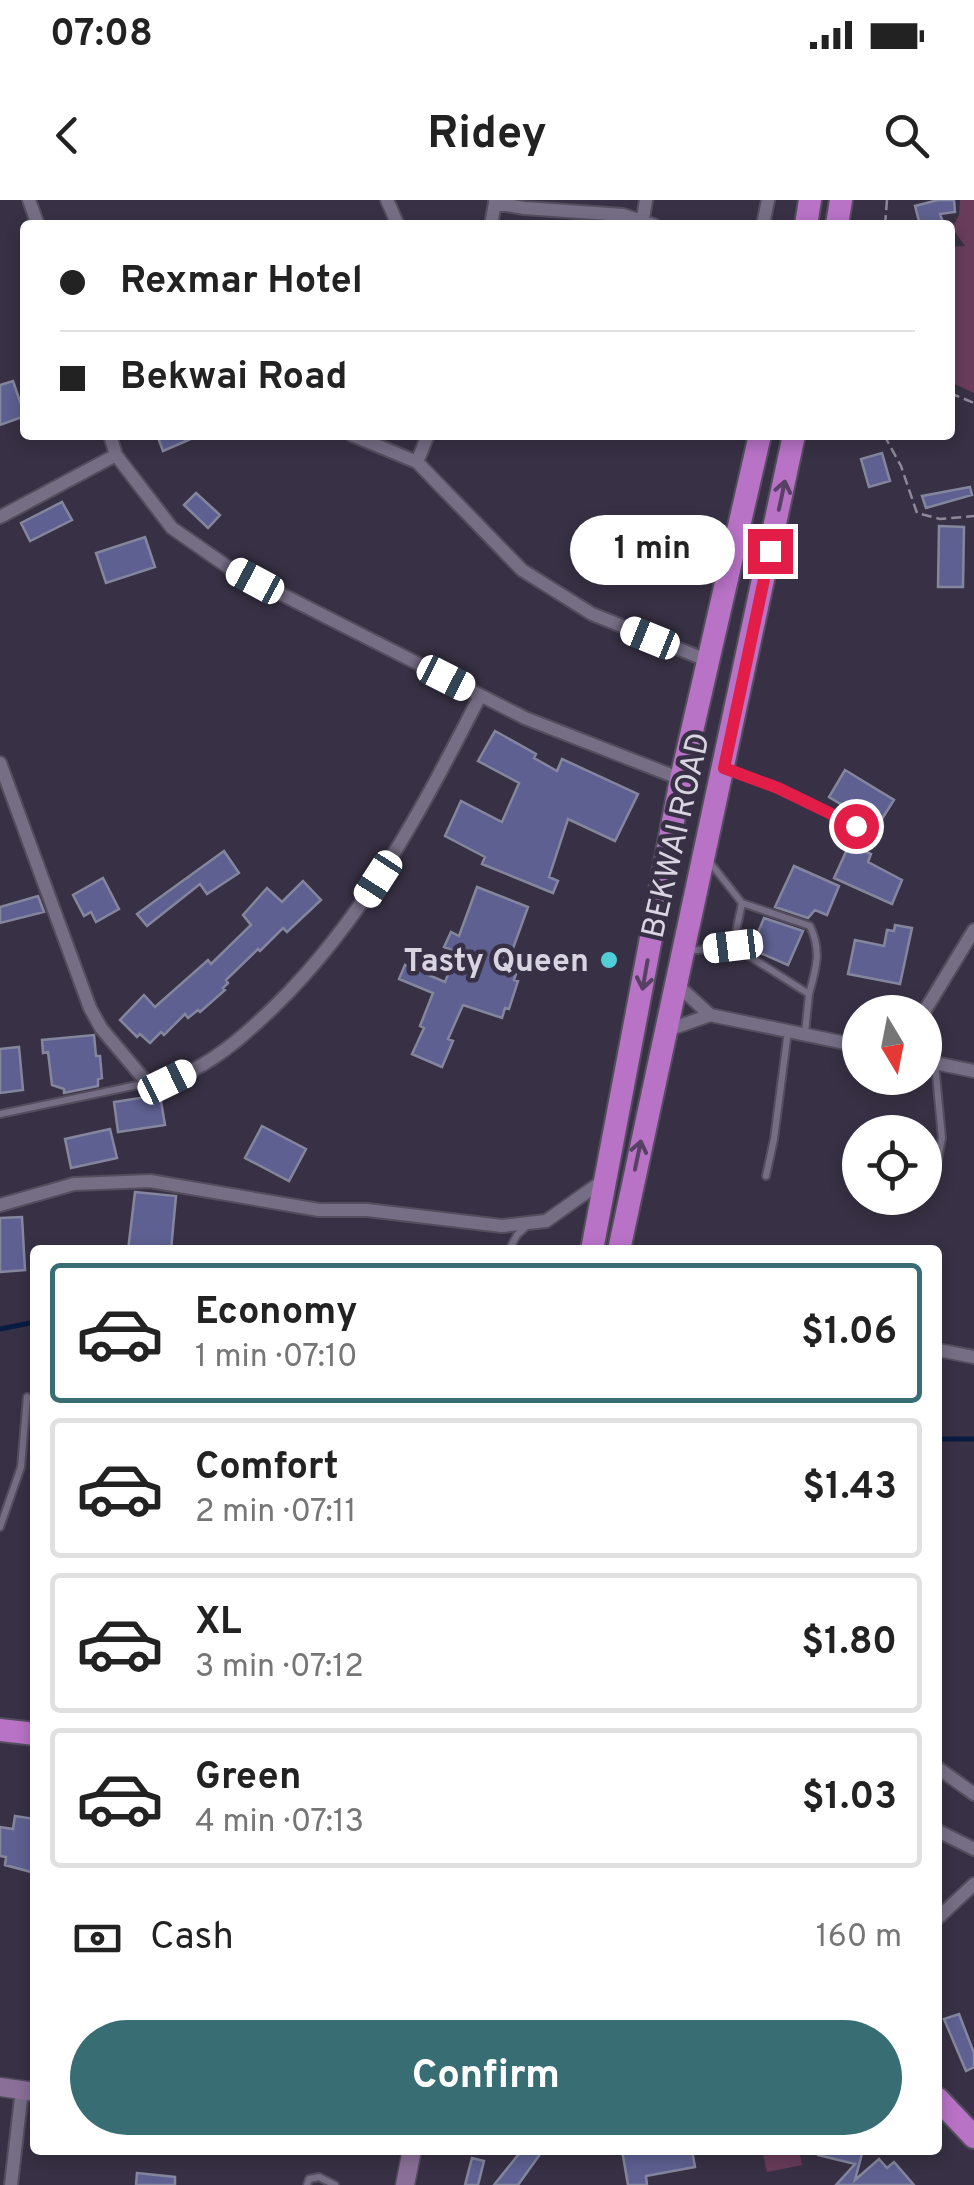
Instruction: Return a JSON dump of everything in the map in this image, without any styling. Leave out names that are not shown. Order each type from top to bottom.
[{"type":"highway","name":"BEKWAI ROAD","points":[[593,1245],[680,779],[759,440]]},
{"type":"highway","name":"BEKWAI ROAD","points":[[619,1245],[793,440]]},
{"type":"highway","points":[[718,621],[754,628]]},
{"type":"highway","points":[[0,1730],[30,1733]]},
{"type":"highway","points":[[942,2103],[974,2136]]},
{"type":"main road","points":[[0,2087],[28,2091]]},
{"type":"main road","points":[[405,2185],[410,2155]]},
{"type":"street","points":[[495,201],[623,215],[636,220]]},
{"type":"street","points":[[112,440],[116,455],[172,528],[228,567],[480,696],[592,747],[680,779]]},
{"type":"street","points":[[364,440],[418,462],[522,570],[592,614],[709,662]]},
{"type":"street","points":[[418,462],[426,440]]},
{"type":"street","points":[[0,517],[116,455]]},
{"type":"street","points":[[0,763],[95,1018],[148,1083],[167,1082],[211,1061],[301,981],[358,910],[419,816],[480,696]]},
{"type":"street","points":[[934,995],[974,930]]},
{"type":"street","points":[[674,982],[710,1015]]},
{"type":"street","points":[[664,1032],[710,1015],[842,1042]]},
{"type":"street","points":[[942,1065],[974,1072]]},
{"type":"street","points":[[0,1205],[74,1184],[150,1181],[318,1210],[367,1210],[470,1224],[530,1223],[558,1216],[606,1179]]},
{"type":"street","points":[[942,1351],[974,1356]]},
{"type":"street","points":[[942,1771],[974,1794]]},
{"type":"street","points":[[942,1833],[974,1849]]},
{"type":"street","points":[[942,1914],[974,1884]]},
{"type":"street","points":[[11,2185],[28,2091]]},
{"type":"lane","points":[[724,768],[778,788],[856,826]]},
{"type":"lane","points":[[703,853],[742,902],[810,926],[817,940],[818,961],[805,1033]]},
{"type":"lane","points":[[733,946],[742,902]]},
{"type":"lane","points":[[682,952],[733,946],[809,994]]},
{"type":"lane","points":[[766,1176],[788,1030]]},
{"type":"lane","points":[[0,1114],[148,1083]]},
{"type":"lane","points":[[512,1245],[530,1223]]},
{"type":"lane","points":[[0,1527],[21,1467],[27,1397]]},
{"type":"lane","points":[[307,2185],[309,2179],[319,2177],[335,2185]]},
{"type":"path","points":[[887,440],[901,466],[917,513],[940,519],[974,516]]},
{"type":"shaded area","points":[[960,200],[974,200],[974,393],[955,384],[955,247],[965,246],[955,232]]},
{"type":"shaded area","points":[[763,2155],[800,2155],[802,2165],[767,2172]]},
{"type":"building","points":[[954,200],[955,212],[940,214],[942,220],[919,220],[915,206]]},
{"type":"building","points":[[13,381],[20,401],[20,418],[0,425],[0,385]]},
{"type":"building","points":[[159,440],[188,440],[163,451]]},
{"type":"building","points":[[882,453],[890,481],[869,487],[861,459]]},
{"type":"building","points":[[970,487],[972,495],[926,508],[922,496]]},
{"type":"building","points":[[196,493],[220,515],[208,528],[184,505]]},
{"type":"building","points":[[62,502],[72,520],[30,541],[21,523]]},
{"type":"building","points":[[939,526],[964,527],[963,587],[938,587]]},
{"type":"building","points":[[145,537],[155,567],[106,583],[96,553]]},
{"type":"building","points":[[495,731],[557,771],[562,759],[638,794],[615,841],[568,819],[549,877],[558,881],[553,893],[482,864],[485,857],[445,836],[461,801],[502,822],[519,783],[478,761]]},
{"type":"building","points":[[845,770],[894,800],[880,822],[864,813],[862,817],[829,797]]},
{"type":"building","points":[[849,845],[871,854],[868,862],[902,880],[892,904],[834,878]]},
{"type":"building","points":[[224,851],[239,873],[207,894],[200,884],[147,926],[137,914]]},
{"type":"building","points":[[794,866],[839,886],[827,915],[815,910],[808,918],[775,907]]},
{"type":"building","points":[[103,878],[119,909],[96,922],[91,912],[84,916],[73,895]]},
{"type":"building","points":[[303,881],[321,900],[287,932],[283,928],[258,949],[226,980],[225,990],[200,1012],[188,1018],[185,1014],[150,1043],[140,1034],[137,1037],[120,1020],[144,995],[155,1007],[208,960],[211,964],[251,925],[243,915],[267,888],[282,902]]},
{"type":"building","points":[[477,887],[528,907],[507,965],[518,968],[514,980],[518,981],[502,1018],[463,1005],[448,1039],[453,1041],[442,1067],[412,1054],[433,993],[399,979],[405,965],[445,982],[457,952],[444,947],[451,932],[459,936]]},
{"type":"building","points":[[38,896],[44,912],[0,923],[0,907]]},
{"type":"building","points":[[764,918],[803,931],[788,965],[751,949]]},
{"type":"building","points":[[895,925],[912,928],[900,984],[848,974],[855,940],[884,946],[887,930],[894,931]]},
{"type":"building","points":[[94,1035],[102,1078],[98,1079],[98,1086],[64,1093],[64,1089],[52,1085],[48,1052],[43,1053],[42,1040]]},
{"type":"building","points":[[19,1047],[23,1090],[0,1093],[0,1049]]},
{"type":"building","points":[[160,1095],[165,1125],[118,1132],[114,1102]]},
{"type":"building","points":[[262,1126],[306,1149],[289,1181],[245,1158]]},
{"type":"building","points":[[110,1129],[117,1158],[71,1168],[65,1139]]},
{"type":"building","points":[[135,1192],[176,1196],[171,1245],[129,1245]]},
{"type":"building","points":[[22,1217],[25,1270],[0,1272],[0,1218]]},
{"type":"building","points":[[15,1816],[30,1818],[30,1872],[5,1865],[6,1857],[0,1856],[0,1827],[13,1829]]},
{"type":"building","points":[[959,2014],[974,2053],[974,2067],[966,2071],[944,2019]]},
{"type":"building","points":[[518,2155],[539,2155],[518,2185],[494,2185]]},
{"type":"building","points":[[623,2155],[693,2155],[695,2167],[646,2176],[647,2185],[628,2185]]},
{"type":"building","points":[[818,2155],[862,2155],[855,2180],[879,2159],[887,2168],[894,2162],[914,2185],[836,2185],[855,2164]]},
{"type":"building","points":[[472,2158],[484,2161],[478,2185],[465,2185]]},
{"type":"building","points":[[137,2173],[175,2177],[175,2185],[136,2185]]},
{"type":"waterway","points":[[0,1329],[30,1323]]},
{"type":"waterway","points":[[942,1439],[974,1439]]},
{"type":"place","name":"Tasty Queen","points":[[609,960]]},
{"type":"route","points":[[770,551],[724,768],[778,788],[856,826]]}]
